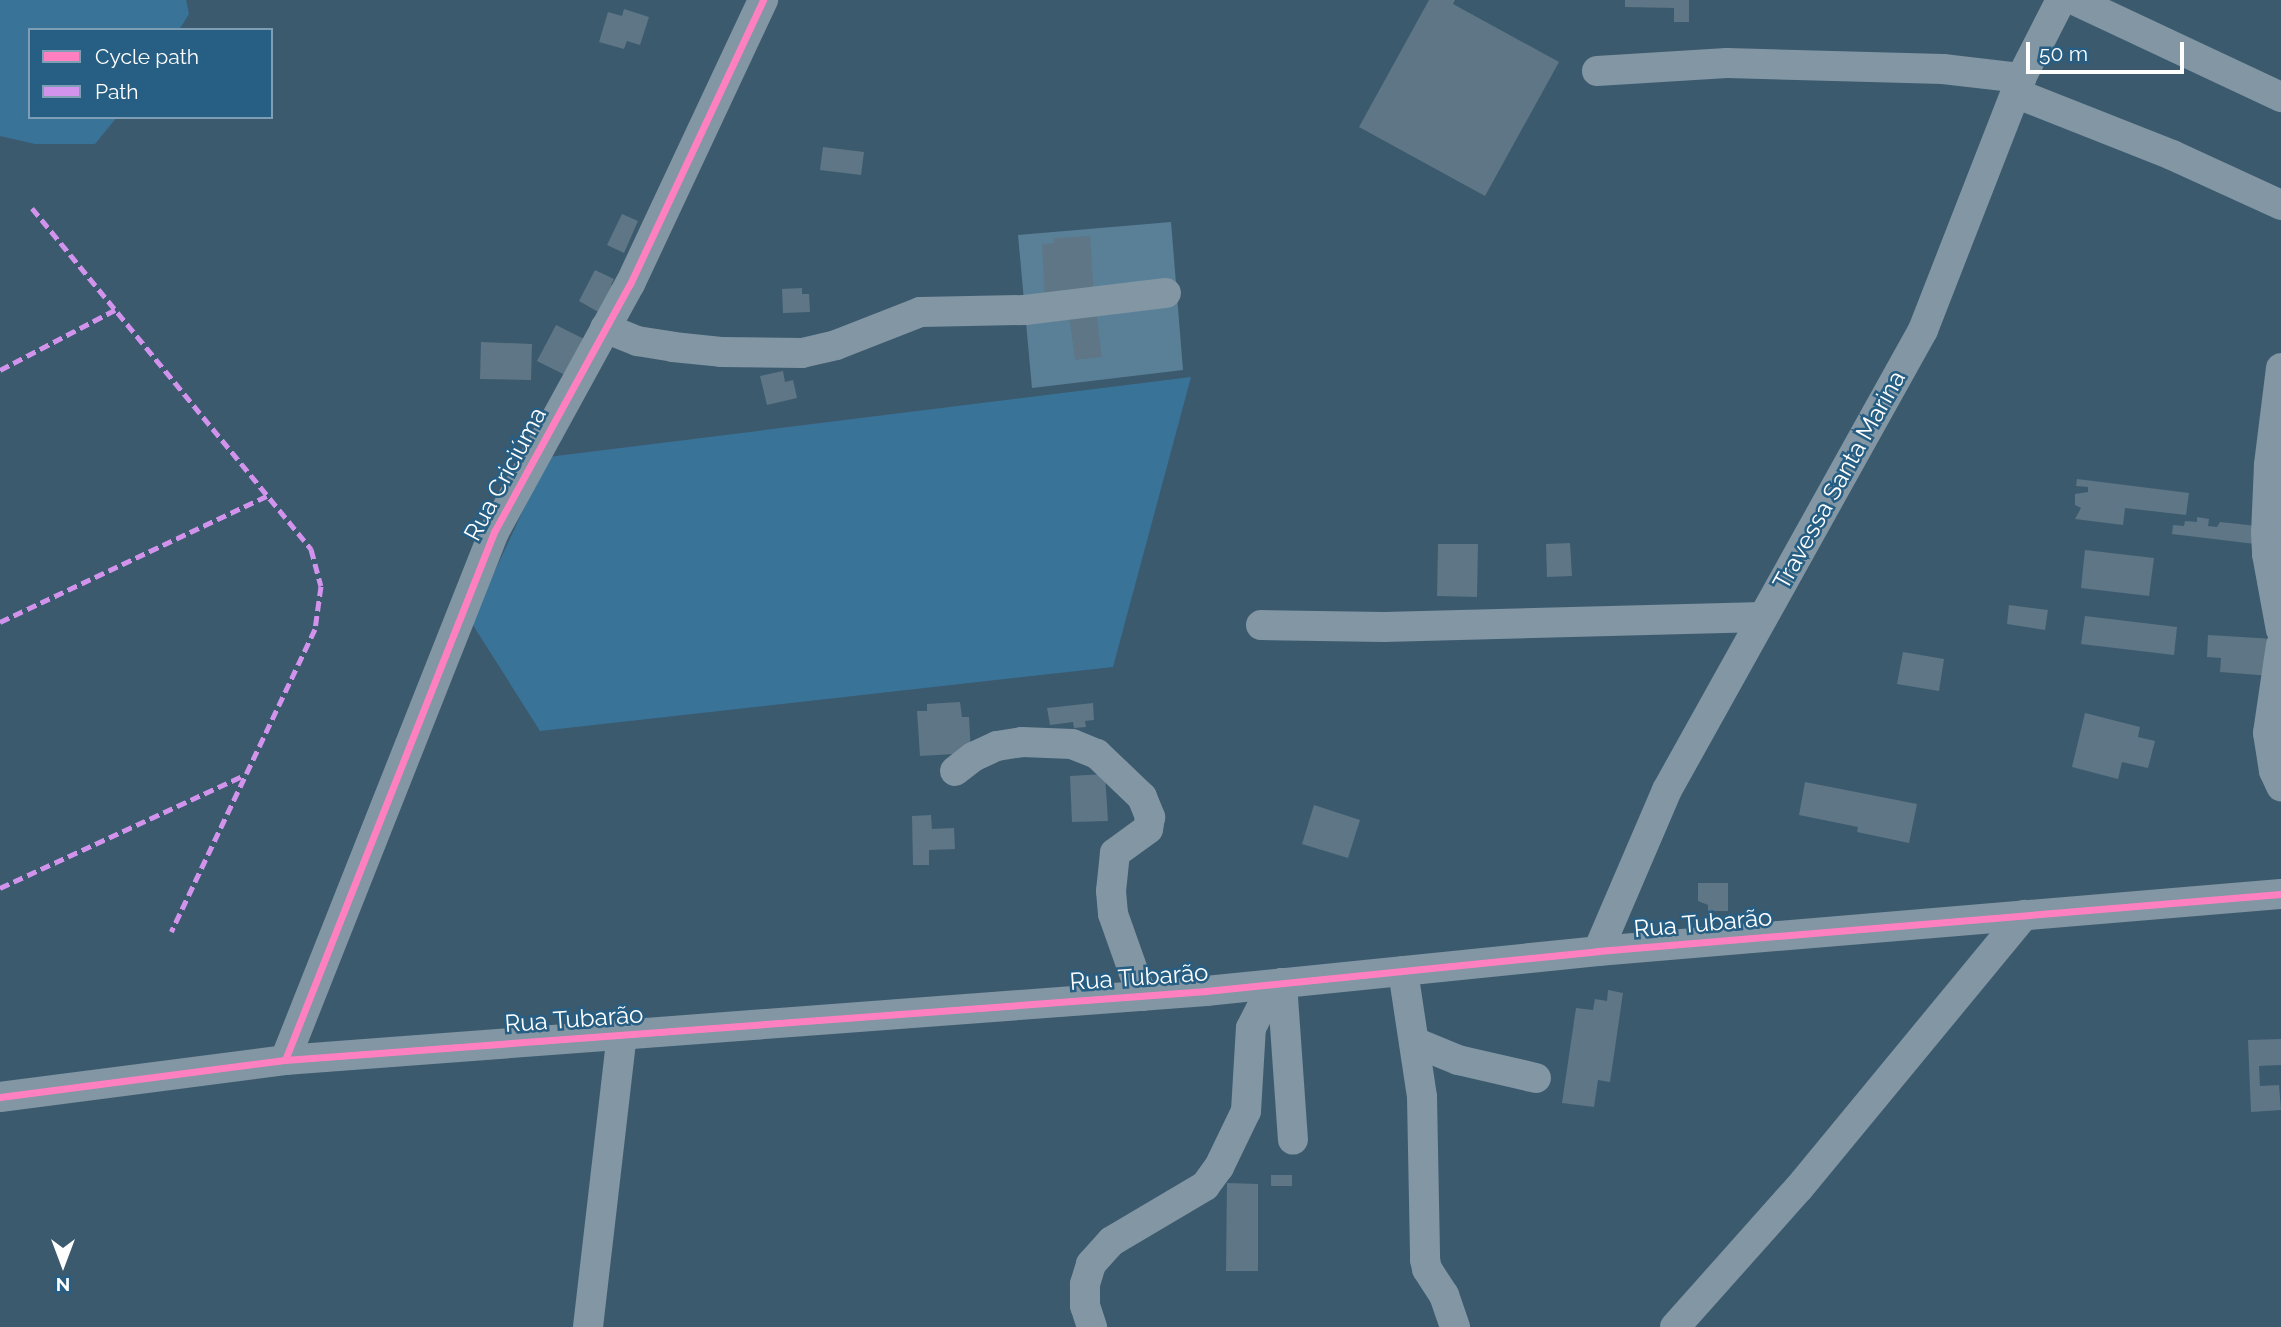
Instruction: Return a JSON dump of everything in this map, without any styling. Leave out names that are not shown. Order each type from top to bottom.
[{"type":"street","name":"Rua Criciúma","points":[[285,1060],[494,532],[630,284],[763,0]]},
{"type":"street","name":"Travessa Santa Marina","points":[[1598,951],[1667,790],[1923,330],[2018,85],[2061,0]]},
{"type":"street","points":[[2074,0],[2281,97]]},
{"type":"street","points":[[1597,71],[1727,63],[1943,69],[2018,85],[2281,205]]},
{"type":"street","points":[[605,328],[637,341],[673,347],[721,352],[802,353],[836,345],[920,312],[1025,310],[1166,293]]},
{"type":"street","points":[[2281,369],[2269,465],[2266,533],[2267,554],[2281,631]]},
{"type":"street","points":[[1261,625],[1397,627],[1763,617]]},
{"type":"street","points":[[2281,645],[2268,733],[2270,753],[2281,786]]},
{"type":"street","points":[[955,771],[973,757],[997,746],[1022,743],[1072,744],[1097,754],[1142,797],[1150,817],[1148,829],[1115,853],[1111,891],[1116,923],[1142,996]]},
{"type":"street","name":"Rua Tubarão","points":[[0,1097],[285,1060],[1142,996],[1598,951],[2281,894]]},
{"type":"street","points":[[1675,1327],[1799,1188],[2024,915]]},
{"type":"street","points":[[1403,971],[1422,1097],[1425,1260],[1427,1269],[1444,1295],[1455,1327]]},
{"type":"street","points":[[1282,984],[1293,1140]]},
{"type":"street","points":[[1092,1327],[1085,1306],[1085,1284],[1091,1264],[1112,1241],[1205,1186],[1219,1167],[1246,1111],[1251,1028],[1265,1000],[1282,984]]},
{"type":"street","points":[[588,1327],[622,1035]]},
{"type":"street","points":[[1414,1042],[1438,1054],[1536,1078]]},
{"type":"shaded area","points":[[0,0],[186,0],[189,14],[180,28],[28,28],[28,119],[115,119],[95,144],[35,144],[0,136]]},
{"type":"shaded area","points":[[1171,222],[1183,370],[1032,388],[1018,235]]},
{"type":"shaded area","points":[[1191,377],[1113,667],[540,731],[471,622],[548,457]]},
{"type":"building","points":[[1429,0],[1455,0],[1453,4],[1559,62],[1485,196],[1359,127]]},
{"type":"building","points":[[1625,0],[1689,0],[1689,22],[1674,22],[1674,8],[1625,7]]},
{"type":"building","points":[[624,9],[649,17],[640,45],[627,41],[624,49],[599,42],[608,12],[622,16]]},
{"type":"building","points":[[823,147],[864,152],[861,175],[820,170]]},
{"type":"building","points":[[622,214],[638,221],[624,253],[607,245]]},
{"type":"building","points":[[1090,236],[1094,297],[1045,301],[1042,244],[1054,243],[1054,238]]},
{"type":"building","points":[[595,270],[614,279],[611,285],[614,287],[600,313],[579,301]]},
{"type":"building","points":[[802,288],[802,294],[809,294],[810,312],[783,313],[782,289]]},
{"type":"building","points":[[1096,311],[1102,357],[1075,360],[1069,314]]},
{"type":"building","points":[[556,325],[586,340],[567,376],[537,361]]},
{"type":"building","points":[[481,342],[532,344],[531,380],[480,379]]},
{"type":"building","points":[[783,371],[785,382],[793,380],[797,398],[767,405],[760,376]]},
{"type":"building","points":[[2077,479],[2189,493],[2186,515],[2125,508],[2123,525],[2075,519],[2081,508],[2075,505],[2075,494],[2088,492],[2088,487],[2076,486]]},
{"type":"building","points":[[2197,517],[2209,519],[2208,526],[2217,527],[2220,522],[2257,526],[2255,544],[2172,534],[2173,525],[2184,526],[2185,521],[2197,522]]},
{"type":"building","points":[[1570,543],[1572,576],[1547,577],[1546,544]]},
{"type":"building","points":[[1438,544],[1478,544],[1477,597],[1437,596]]},
{"type":"building","points":[[2085,550],[2154,558],[2149,596],[2081,588]]},
{"type":"building","points":[[2009,605],[2048,610],[2045,630],[2007,624]]},
{"type":"building","points":[[2085,616],[2177,627],[2174,655],[2081,644]]},
{"type":"building","points":[[2208,635],[2274,639],[2271,676],[2220,672],[2221,658],[2207,657]]},
{"type":"building","points":[[1903,652],[1944,659],[1939,691],[1897,684]]},
{"type":"building","points":[[960,702],[962,717],[969,717],[971,753],[920,756],[917,711],[927,711],[927,704]]},
{"type":"building","points":[[1093,703],[1094,720],[1085,721],[1086,727],[1074,728],[1073,722],[1050,725],[1047,708]]},
{"type":"building","points":[[2085,713],[2140,727],[2138,737],[2155,741],[2148,768],[2122,762],[2118,779],[2072,767]]},
{"type":"building","points":[[1105,774],[1108,821],[1072,822],[1070,776]]},
{"type":"building","points":[[1805,782],[1917,804],[1909,843],[1857,832],[1858,827],[1799,815]]},
{"type":"building","points":[[1314,805],[1360,820],[1348,858],[1302,844]]},
{"type":"building","points":[[931,815],[932,829],[954,828],[955,849],[929,850],[929,865],[913,865],[912,816]]},
{"type":"building","points":[[1698,883],[1728,883],[1728,911],[1708,911],[1708,905],[1698,901]]},
{"type":"building","points":[[1608,990],[1623,993],[1610,1082],[1598,1080],[1594,1107],[1562,1103],[1576,1008],[1593,1010],[1595,999],[1607,1001]]},
{"type":"building","points":[[2281,1039],[2281,1065],[2259,1066],[2260,1086],[2279,1085],[2281,1110],[2251,1112],[2248,1040]]},
{"type":"building","points":[[1271,1175],[1292,1175],[1292,1186],[1271,1186]]},
{"type":"building","points":[[1227,1183],[1258,1184],[1258,1271],[1226,1271]]},
{"type":"marked path","points":[[32,208],[311,549],[321,586],[315,629],[171,932]]},
{"type":"marked path","points":[[0,370],[115,310]]},
{"type":"marked path","points":[[0,622],[267,496]]},
{"type":"marked path","points":[[0,888],[245,775]]},
{"type":"cycle path","points":[[285,1060],[494,532],[630,284],[763,0]]},
{"type":"cycle path","points":[[0,1097],[285,1060],[1206,991],[1598,951],[2281,894]]}]
